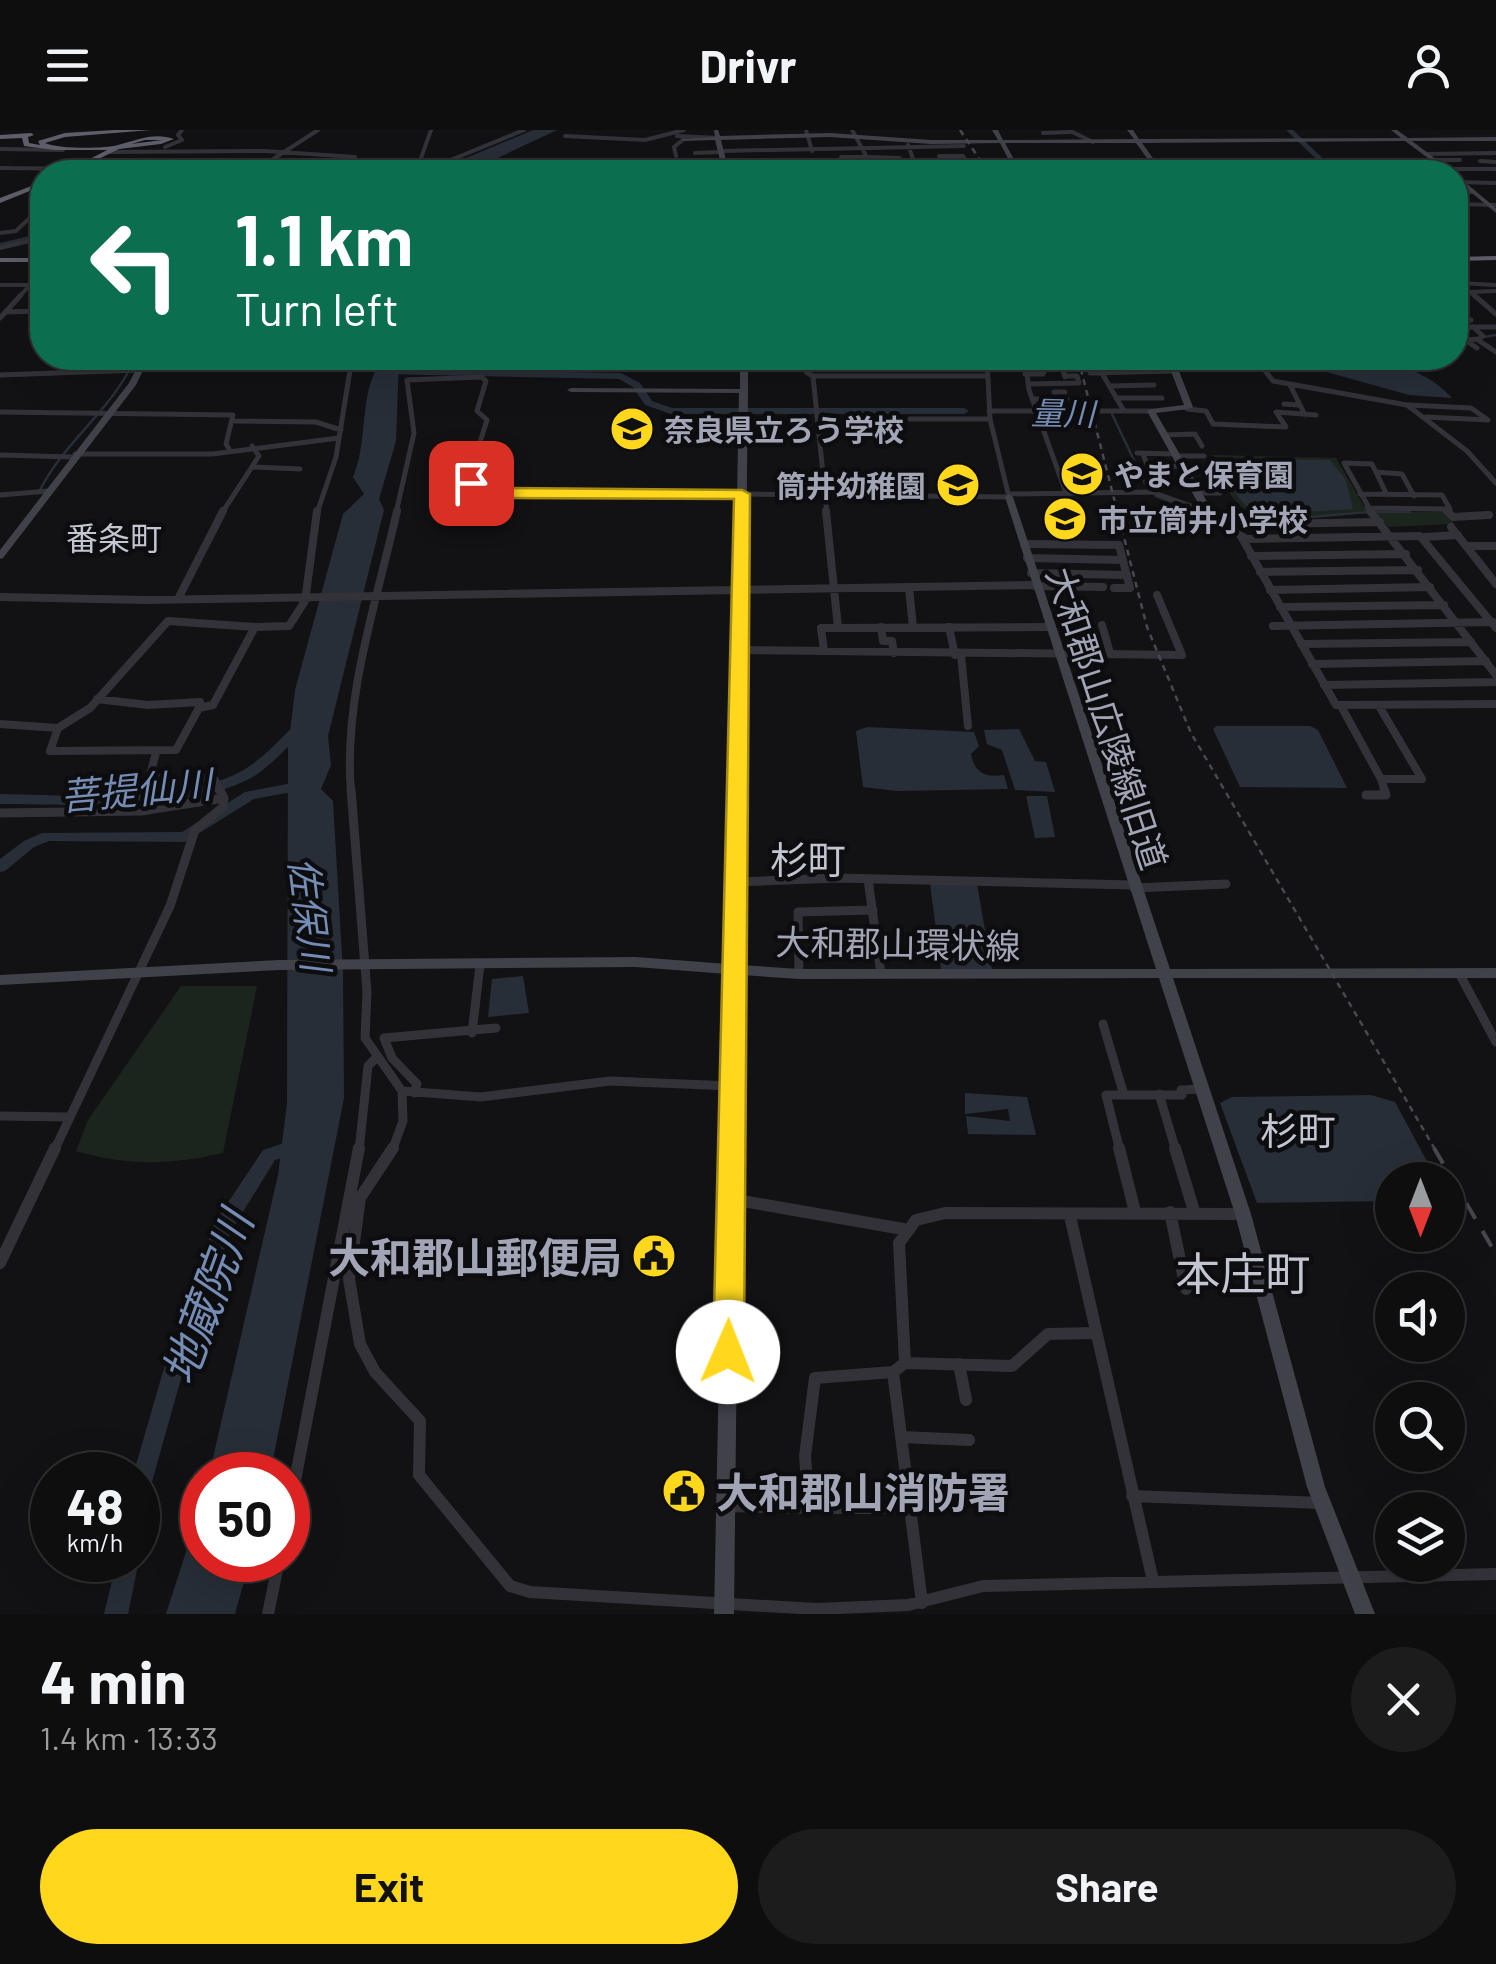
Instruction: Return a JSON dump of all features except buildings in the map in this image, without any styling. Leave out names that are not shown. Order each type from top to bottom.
[{"type":"highway","points":[[0,140],[44,130]]},
{"type":"highway","points":[[24,133],[81,130]]},
{"type":"highway","points":[[24,133],[110,130]]},
{"type":"highway","points":[[0,140],[24,151],[80,147],[145,131]]},
{"type":"highway","points":[[92,160],[145,131]]},
{"type":"highway","points":[[92,160],[145,131]]},
{"type":"highway","points":[[90,160],[106,150],[40,143],[64,135],[145,131],[176,139],[162,145],[129,145]]},
{"type":"highway","points":[[24,133],[21,144],[28,148],[114,148],[164,143],[171,138],[146,136],[114,148]]},
{"type":"highway","points":[[0,199],[30,187]]},
{"type":"highway","points":[[1468,258],[1496,258]]},
{"type":"highway","points":[[0,260],[30,260]]},
{"type":"street","points":[[151,160],[182,140],[178,135],[182,130]]},
{"type":"street","points":[[270,160],[318,130]]},
{"type":"street","points":[[419,160],[431,130]]},
{"type":"street","points":[[451,160],[524,130]]},
{"type":"street","points":[[676,156],[674,147],[684,130]]},
{"type":"street","points":[[995,130],[1011,160]]},
{"type":"street","points":[[1130,130],[1152,160]]},
{"type":"street","points":[[1285,130],[1300,142]]},
{"type":"street","points":[[1394,130],[1434,160],[1460,160]]},
{"type":"street","points":[[1043,142],[1042,132],[1070,131],[1094,142]]},
{"type":"street","points":[[807,133],[812,151]]},
{"type":"street","points":[[680,138],[854,133],[1000,142],[1496,139]]},
{"type":"street","points":[[854,133],[871,160]]},
{"type":"street","points":[[565,136],[698,138],[717,134]]},
{"type":"street","points":[[717,134],[723,160]]},
{"type":"street","points":[[698,138],[706,152]]},
{"type":"street","points":[[1478,140],[1496,153]]},
{"type":"street","points":[[869,155],[908,145],[964,146]]},
{"type":"street","points":[[908,145],[914,160]]},
{"type":"street","points":[[114,148],[284,152],[355,160]]},
{"type":"street","points":[[214,160],[220,151]]},
{"type":"street","points":[[798,151],[798,160]]},
{"type":"street","points":[[695,153],[812,151],[898,158],[869,155]]},
{"type":"street","points":[[1426,154],[1496,153]]},
{"type":"street","points":[[839,154],[840,160]]},
{"type":"street","points":[[1480,161],[1496,162]]},
{"type":"street","points":[[0,168],[30,168]]},
{"type":"street","points":[[1468,174],[1496,169]]},
{"type":"street","points":[[1468,178],[1496,182]]},
{"type":"street","points":[[1468,187],[1494,208]]},
{"type":"street","points":[[1468,192],[1474,192]]},
{"type":"street","points":[[1468,199],[1472,202]]},
{"type":"street","points":[[1468,202],[1494,208]]},
{"type":"street","points":[[0,233],[10,232],[30,216]]},
{"type":"street","points":[[10,232],[18,242]]},
{"type":"street","points":[[0,248],[30,240]]},
{"type":"street","points":[[1468,283],[1496,288]]},
{"type":"street","points":[[0,285],[30,285]]},
{"type":"street","points":[[3,314],[30,286]]},
{"type":"street","points":[[1470,294],[1496,288]]},
{"type":"street","points":[[1470,294],[1496,314]]},
{"type":"street","points":[[1484,304],[1496,303]]},
{"type":"street","points":[[3,314],[30,311]]},
{"type":"street","points":[[1470,325],[1491,334]]},
{"type":"street","points":[[1470,325],[1491,334]]},
{"type":"street","points":[[1491,334],[1496,352]]},
{"type":"street","points":[[1468,342],[1476,348]]},
{"type":"street","points":[[0,375],[139,370]]},
{"type":"street","points":[[1,551],[139,370]]},
{"type":"street","points":[[97,699],[148,706],[200,702],[176,750],[54,754],[48,747],[58,728],[97,699],[168,621],[256,628],[289,626],[308,595],[319,498],[326,491],[340,434],[350,370]]},
{"type":"street","points":[[724,1608],[744,370]]},
{"type":"street","points":[[806,370],[813,376],[987,376]]},
{"type":"street","name":"大和郡山広陵線旧道","points":[[987,370],[990,415],[1033,581],[1243,1214],[1291,1403],[1322,1503],[1365,1614]]},
{"type":"street","points":[[1025,370],[1066,492]]},
{"type":"street","points":[[1025,374],[1043,374],[1044,370]]},
{"type":"street","points":[[1028,384],[1079,383],[1077,376],[1065,376],[1063,370]]},
{"type":"street","points":[[1100,370],[1124,411]]},
{"type":"street","points":[[1262,370],[1267,378],[1290,384],[1406,404],[1471,408],[1488,420],[1423,417]]},
{"type":"street","points":[[1145,372],[1170,410]]},
{"type":"street","points":[[1090,373],[1174,372],[1187,408]]},
{"type":"street","points":[[813,376],[838,628]]},
{"type":"street","points":[[732,1086],[610,1081],[481,1098],[408,1092],[376,1058],[365,1038],[348,758],[376,594],[414,433],[406,382],[410,377],[486,381],[477,411],[487,420],[470,474],[472,487],[478,490],[826,495],[1149,492],[1208,512],[1242,538],[1324,685],[1341,706],[1386,795],[1366,795]]},
{"type":"street","points":[[1290,384],[1305,415]]},
{"type":"street","points":[[1109,386],[1154,385]]},
{"type":"street","points":[[1361,388],[1368,397]]},
{"type":"street","points":[[571,390],[744,390]]},
{"type":"street","points":[[1033,399],[1066,396]]},
{"type":"street","points":[[1116,398],[1162,398]]},
{"type":"street","points":[[1284,404],[1300,405]]},
{"type":"street","points":[[1406,404],[1467,451],[1496,483]]},
{"type":"street","points":[[910,419],[1187,408],[1206,411],[1213,424],[1286,428],[1276,412],[1316,415]]},
{"type":"street","points":[[0,412],[233,415],[226,444],[229,449]]},
{"type":"street","points":[[1152,412],[1208,512]]},
{"type":"street","points":[[234,421],[316,422],[340,434]]},
{"type":"street","points":[[1198,441],[1204,430]]},
{"type":"street","points":[[0,455],[194,455],[252,446],[301,446],[340,434]]},
{"type":"street","points":[[1164,435],[1212,442]]},
{"type":"street","points":[[1139,441],[1148,467],[1183,466]]},
{"type":"street","points":[[176,622],[181,597],[223,511],[259,456],[252,446]]},
{"type":"street","points":[[1141,454],[1204,456]]},
{"type":"street","points":[[1324,685],[1496,678],[1370,510],[1344,463],[1372,464],[1387,495]]},
{"type":"street","points":[[253,467],[300,469]]},
{"type":"street","points":[[1376,472],[1402,474],[1414,496]]},
{"type":"street","points":[[1198,493],[1216,493],[1207,480]]},
{"type":"street","points":[[0,495],[49,491]]},
{"type":"street","points":[[1360,494],[1442,495],[1450,509],[1370,510]]},
{"type":"street","points":[[1445,509],[1454,517],[1489,515]]},
{"type":"street","points":[[1224,525],[1380,522]]},
{"type":"street","points":[[1451,527],[1496,584]]},
{"type":"street","points":[[1242,538],[1458,535]]},
{"type":"street","points":[[1424,537],[1494,624]]},
{"type":"street","points":[[1024,544],[1118,545],[1130,588],[1114,588]]},
{"type":"street","points":[[1467,546],[1496,546]]},
{"type":"street","points":[[1251,556],[1406,554]]},
{"type":"street","points":[[1027,558],[1122,560]]},
{"type":"street","points":[[1260,572],[1418,570]]},
{"type":"street","points":[[0,597],[833,590],[1127,575]]},
{"type":"street","points":[[1033,581],[1104,587]]},
{"type":"street","points":[[1270,590],[1430,587]]},
{"type":"street","points":[[909,588],[912,627]]},
{"type":"street","points":[[740,650],[1182,655],[1157,596]]},
{"type":"street","points":[[1280,607],[1444,605]]},
{"type":"street","points":[[1077,621],[1092,653]]},
{"type":"street","points":[[1273,626],[1494,624]]},
{"type":"street","points":[[1102,625],[1110,653]]},
{"type":"street","points":[[950,627],[968,726]]},
{"type":"street","points":[[824,651],[821,628],[1048,627]]},
{"type":"street","points":[[199,708],[213,705],[256,628]]},
{"type":"street","points":[[881,628],[884,641],[892,641],[894,653]]},
{"type":"street","points":[[1301,644],[1471,642]]},
{"type":"street","points":[[1312,664],[1486,661]]},
{"type":"street","points":[[1341,706],[1496,704]]},
{"type":"street","points":[[1380,706],[1422,779],[1381,779]]},
{"type":"street","points":[[0,724],[58,728]]},
{"type":"street","points":[[0,1263],[141,971],[194,835],[223,807],[224,798],[213,777],[186,782],[150,776],[156,752]]},
{"type":"street","points":[[0,813],[141,811],[224,798]]},
{"type":"street","points":[[736,882],[868,879],[1134,887],[1226,884]]},
{"type":"street","points":[[868,879],[881,974]]},
{"type":"street","points":[[799,974],[798,912],[872,910]]},
{"type":"street","name":"大和郡山環状線","points":[[0,980],[278,965],[636,962],[799,974],[1496,973]]},
{"type":"street","points":[[472,1033],[480,965]]},
{"type":"street","points":[[1459,974],[1495,1037]]},
{"type":"street","points":[[1104,1024],[1124,1094]]},
{"type":"street","points":[[496,1028],[384,1038],[392,1058],[417,1084],[408,1092],[401,1134],[360,1198],[351,1248],[349,1297],[360,1344],[374,1372],[420,1420],[419,1475],[510,1586],[556,1596],[724,1608],[800,1608],[922,1602],[983,1586],[1496,1574]]},
{"type":"street","points":[[301,1452],[369,1099],[368,1066],[376,1058]]},
{"type":"street","points":[[1135,1212],[1106,1094],[1201,1090]]},
{"type":"street","points":[[1159,1094],[1194,1212]]},
{"type":"street","points":[[0,1116],[68,1117]]},
{"type":"street","points":[[731,1199],[902,1229]]},
{"type":"street","points":[[922,1602],[902,1437],[902,1229],[917,1218],[945,1212],[1070,1216],[1135,1212],[1243,1214]]},
{"type":"street","points":[[1170,1212],[1186,1289]]},
{"type":"street","points":[[1070,1216],[1152,1581]]},
{"type":"street","points":[[809,1508],[805,1456],[815,1378],[959,1364],[1012,1366],[1048,1334],[1096,1333]]},
{"type":"street","points":[[959,1364],[966,1400]]},
{"type":"street","points":[[902,1437],[969,1440]]},
{"type":"street","points":[[1132,1496],[1322,1503]]},
{"type":"street","points":[[726,1506],[908,1508]]},
{"type":"street","points":[[268,1614],[275,1582]]},
{"type":"shaded area","points":[[1212,455],[1336,458],[1367,511],[1292,520],[1253,514],[1237,503]]},
{"type":"shaded area","points":[[1444,511],[1455,524],[1389,527],[1375,513]]},
{"type":"shaded area","points":[[181,986],[257,986],[223,1153],[149,1162],[76,1151],[88,1120]]},
{"type":"water","points":[[533,130],[557,130],[493,160],[463,160]]},
{"type":"water","name":"佐保川","points":[[375,370],[399,370],[396,441],[379,499],[384,510],[328,736],[331,765],[321,789],[333,801],[343,973],[344,1098],[275,1452],[214,1452],[278,1175],[287,1103],[288,749],[295,690],[343,514],[364,494],[353,477]]},
{"type":"water","points":[[418,370],[570,370],[570,371]]},
{"type":"water","points":[[1319,370],[1410,370],[1437,384],[1452,398],[1409,395]]},
{"type":"water","points":[[1330,460],[1346,480],[1353,509],[1259,515],[1235,492],[1220,461]]},
{"type":"water","points":[[1310,726],[1318,730],[1347,788],[1240,787],[1213,729]]},
{"type":"water","points":[[867,727],[974,732],[979,746],[971,754],[975,766],[986,775],[1004,775],[1008,789],[897,791],[863,787],[856,731]]},
{"type":"water","points":[[1019,729],[1035,761],[1046,762],[1055,792],[1015,790],[1002,750],[987,744],[984,730]]},
{"type":"water","points":[[1026,796],[1047,796],[1055,837],[1035,838]]},
{"type":"water","points":[[930,883],[977,884],[992,970],[941,969]]},
{"type":"water","points":[[523,976],[529,1013],[488,1017],[492,979]]},
{"type":"water","points":[[965,1093],[1027,1097],[1036,1135],[968,1134],[966,1116],[1010,1121],[1008,1109],[965,1114]]},
{"type":"water","points":[[1371,1095],[1395,1102],[1427,1162],[1375,1162],[1375,1201],[1257,1203],[1220,1103],[1232,1097]]},
{"type":"water","points":[[180,1570],[180,1582],[244,1582],[235,1614],[166,1614]]},
{"type":"waterway","points":[[1289,130],[1321,160]]},
{"type":"waterway","points":[[471,160],[476,159]]},
{"type":"waterway","points":[[0,245],[30,238]]},
{"type":"waterway","points":[[1484,337],[1496,335]]},
{"type":"waterway","points":[[39,492],[61,457],[129,370]]},
{"type":"waterway","name":"量川","points":[[384,372],[621,376],[637,385],[648,403],[671,411],[964,411]]},
{"type":"waterway","name":"量川","points":[[1112,414],[1149,492]]},
{"type":"waterway","name":"量川","points":[[1156,496],[1187,508]]},
{"type":"waterway","name":"量川","points":[[1277,520],[1368,512]]},
{"type":"waterway","name":"量川","points":[[1376,512],[1410,512]]},
{"type":"waterway","name":"菩提仙川","points":[[0,799],[127,799],[194,792],[245,775],[304,724]]},
{"type":"waterway","points":[[0,867],[29,844],[47,836],[185,837],[250,795],[298,787],[303,779]]},
{"type":"waterway","name":"地蔵院川","points":[[151,1452],[222,1228],[269,1155],[299,1145]]},
{"type":"waterway","name":"地蔵院川","points":[[116,1614],[123,1582]]},
{"type":"railway","points":[[960,130],[980,160]]},
{"type":"railway","points":[[1081,370],[1147,627],[1191,733],[1436,1151]]},
{"type":"railway","points":[[1434,1148],[1496,1254]]},
{"type":"place","name":"奈良県立ろう学校","points":[[632,429]]},
{"type":"place","name":"やまと保育園","points":[[1082,474]]},
{"type":"place","name":"筒井幼稚園","points":[[958,485]]},
{"type":"place","name":"市立筒井小学校","points":[[1065,519]]},
{"type":"place","name":"大和郡山郵便局","points":[[654,1256]]},
{"type":"place","name":"大和郡山消防署","points":[[684,1491]]},
{"type":"district","name":"番条町","points":[[114,537]]},
{"type":"district","name":"杉町","points":[[808,859]]},
{"type":"district","name":"杉町","points":[[1298,1130]]},
{"type":"district","name":"本庄町","points":[[1243,1272]]},
{"type":"route","points":[[471,483],[478,490],[497,493],[742,494],[728,1352]]}]
